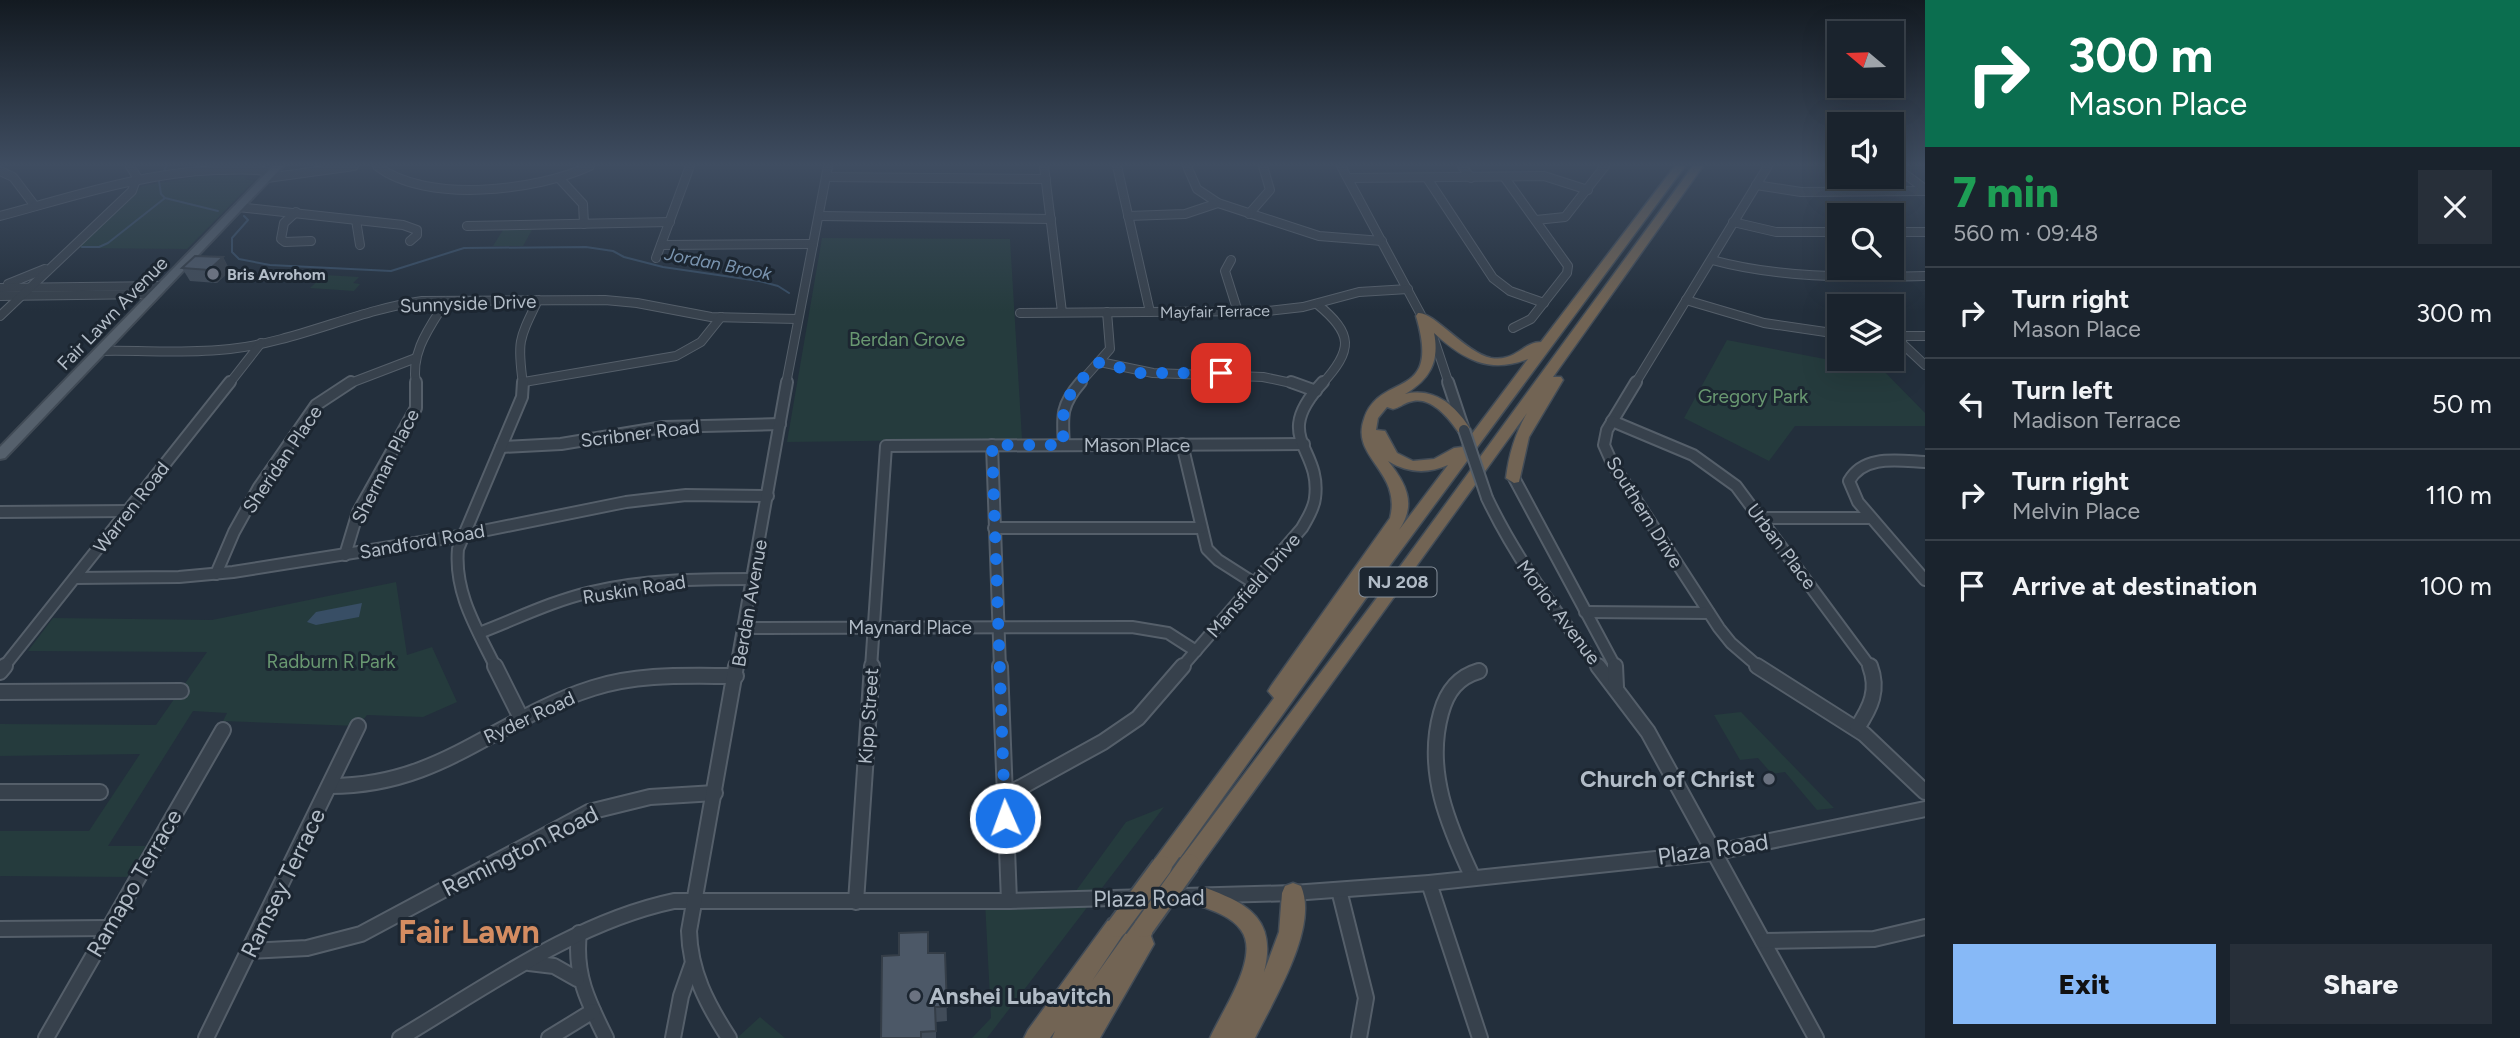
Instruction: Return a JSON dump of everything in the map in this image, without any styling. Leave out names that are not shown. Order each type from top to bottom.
[{"type":"highway","name":"NJ 208","points":[[1035,1038],[1373,576],[1644,214]]},
{"type":"highway","name":"NJ 208","points":[[1064,1038],[1149,927],[1189,864],[1386,598],[1663,214]]},
{"type":"highway","points":[[1514,478],[1516,450],[1522,433],[1577,347],[1603,298]]},
{"type":"highway","points":[[1422,316],[1461,351],[1493,362],[1523,357],[1562,324]]},
{"type":"highway","points":[[1162,866],[1293,666],[1398,519],[1403,502],[1401,493],[1374,449],[1369,425],[1380,403],[1415,381],[1427,368],[1430,349],[1422,316]]},
{"type":"highway","points":[[1464,430],[1457,417],[1446,406],[1430,398],[1414,396],[1399,400],[1389,408],[1382,420],[1380,435],[1384,447],[1395,458],[1417,466],[1433,467],[1451,458],[1495,415]]},
{"type":"highway","points":[[1241,1038],[1287,949],[1293,923],[1293,893]]},
{"type":"highway","points":[[1206,898],[1231,906],[1240,913],[1251,925],[1259,948],[1252,977],[1222,1038]]},
{"type":"highway","points":[[1087,1038],[1149,927]]},
{"type":"main road","name":"Fair Lawn Avenue","points":[[2,450],[231,214]]},
{"type":"street","points":[[0,316],[108,214]]},
{"type":"street","points":[[294,214],[282,227],[283,241],[311,241]]},
{"type":"street","points":[[314,214],[403,225],[417,230],[417,235],[410,241]]},
{"type":"street","points":[[584,224],[587,214]]},
{"type":"street","points":[[656,258],[673,214]]},
{"type":"street","points":[[1050,214],[1062,312]]},
{"type":"street","points":[[1150,312],[1128,216],[1189,214]]},
{"type":"street","points":[[1250,214],[1319,236],[1382,241]]},
{"type":"street","name":"Morlot Avenue","points":[[1368,214],[1443,361],[1464,430],[1504,534],[1528,574],[1616,687],[1662,755],[1816,1038]]},
{"type":"street","points":[[1451,214],[1493,278],[1510,291],[1544,303]]},
{"type":"street","points":[[1513,328],[1527,323],[1567,273],[1568,266],[1532,214]]},
{"type":"street","points":[[1536,220],[1565,217],[1567,214]]},
{"type":"street","name":"Southern Drive","points":[[1738,214],[1612,421],[1604,445],[1612,463],[1726,639],[1750,662],[1857,728],[1893,758],[1925,792]]},
{"type":"street","points":[[818,216],[1051,219]]},
{"type":"street","name":"Berdan Avenue","points":[[673,1038],[681,996],[692,965],[688,952],[689,931],[818,216]]},
{"type":"street","points":[[356,220],[360,245]]},
{"type":"street","points":[[467,226],[670,222]]},
{"type":"street","points":[[1733,222],[1776,232],[1827,232]]},
{"type":"street","points":[[1904,232],[1925,232]]},
{"type":"street","points":[[661,245],[813,244]]},
{"type":"street","points":[[1231,260],[1225,271],[1238,312]]},
{"type":"street","points":[[1712,260],[1749,271],[1785,276],[1925,276]]},
{"type":"street","points":[[0,288],[54,265]]},
{"type":"street","points":[[0,288],[159,290]]},
{"type":"street","name":"Mayfair Terrace","points":[[1020,313],[1286,310],[1359,292],[1408,289]]},
{"type":"street","points":[[0,296],[159,290]]},
{"type":"street","points":[[522,720],[458,585],[457,553],[461,535],[522,397],[524,382],[518,344],[538,300]]},
{"type":"street","points":[[1686,300],[1764,323],[1827,332]]},
{"type":"street","name":"Sunnyside Drive","points":[[100,351],[213,350],[261,342],[330,325],[392,305],[446,302],[620,301],[721,317],[798,319]]},
{"type":"street","name":"Sherman Place","points":[[345,555],[358,512],[416,408],[419,391],[414,374],[416,358],[430,326],[446,302]]},
{"type":"street","name":"Mansfield Drive","points":[[1005,796],[1120,731],[1151,704],[1302,527],[1312,509],[1315,485],[1299,419],[1305,404],[1342,359],[1347,344],[1339,323],[1317,304]]},
{"type":"street","points":[[1064,445],[1062,415],[1067,398],[1100,362],[1112,343],[1107,312]]},
{"type":"street","points":[[524,382],[676,356],[701,342],[721,317]]},
{"type":"street","points":[[1904,336],[1925,336]]},
{"type":"street","name":"Warren Road","points":[[0,672],[261,342]]},
{"type":"street","points":[[1904,346],[1925,365]]},
{"type":"street","name":"Sheridan Place","points":[[216,574],[234,531],[259,487],[316,405],[349,383],[416,358]]},
{"type":"street","points":[[1100,362],[1139,373],[1264,375],[1296,382],[1316,391]]},
{"type":"street","name":"Urban Place","points":[[1612,421],[1686,450],[1710,464],[1736,486],[1868,661],[1876,685],[1875,695],[1857,728]]},
{"type":"street","name":"Scribner Road","points":[[501,447],[561,444],[664,427],[780,424]]},
{"type":"street","points":[[1182,444],[1201,528],[1211,555],[1254,583]]},
{"type":"street","name":"Mason Place","points":[[886,446],[1304,444]]},
{"type":"street","points":[[992,445],[1009,901]]},
{"type":"street","name":"Kipp Street","points":[[856,902],[886,446]]},
{"type":"street","points":[[1925,462],[1875,463],[1855,471],[1849,481],[1849,487],[1871,518],[1925,580]]},
{"type":"street","name":"Morlot Avenue","points":[[1514,478],[1616,668],[1616,687]]},
{"type":"street","name":"Sandford Road","points":[[75,578],[159,578],[216,574],[345,555],[660,498],[768,496]]},
{"type":"street","points":[[0,512],[128,511]]},
{"type":"street","points":[[1760,518],[1871,518]]},
{"type":"street","points":[[994,528],[1201,528]]},
{"type":"street","name":"Ruskin Road","points":[[479,633],[552,604],[615,587],[686,579],[753,579]]},
{"type":"street","points":[[1585,612],[1709,613]]},
{"type":"street","name":"Maynard Place","points":[[744,628],[1144,627],[1168,633],[1196,651]]},
{"type":"street","points":[[1472,878],[1444,810],[1438,788],[1435,748],[1440,714],[1453,685],[1460,678],[1479,671]]},
{"type":"street","name":"Ryder Road","points":[[330,786],[372,784],[411,775],[566,698],[617,681],[663,674],[736,676]]},
{"type":"street","points":[[0,692],[181,691]]},
{"type":"street","name":"Ramsey Terrace","points":[[206,1038],[251,951],[358,726]]},
{"type":"street","name":"Ramapo Terrace","points":[[46,1038],[223,730]]},
{"type":"street","points":[[0,792],[100,792]]},
{"type":"street","name":"Remington Road","points":[[251,951],[309,949],[361,934],[589,812],[613,803],[636,798],[715,793]]},
{"type":"street","name":"Plaza Road","points":[[400,1038],[579,933],[636,909],[674,901],[1206,898],[1339,890],[1713,853],[1925,809]]},
{"type":"street","points":[[1429,883],[1480,1038]]},
{"type":"street","points":[[1339,890],[1366,998],[1359,1038]]},
{"type":"street","points":[[1763,941],[1874,939],[1925,927]]},
{"type":"street","points":[[0,929],[107,928]]},
{"type":"street","points":[[579,933],[576,952],[577,979],[606,1038]]},
{"type":"street","points":[[529,963],[554,966],[577,979]]},
{"type":"street","points":[[692,965],[705,998],[729,1038]]},
{"type":"street","points":[[549,1038],[593,1011]]},
{"type":"green space","points":[[112,214],[221,214],[187,249],[77,248]]},
{"type":"green space","points":[[503,230],[532,230],[523,246],[493,246]]},
{"type":"green space","name":"Berdan Grove","points":[[822,238],[1010,239],[1022,439],[787,442]]},
{"type":"green space","points":[[324,275],[359,277],[353,283],[360,284],[354,291],[310,288]]},
{"type":"green space","name":"Gregory Park","points":[[1727,340],[1827,359],[1827,371],[1884,371],[1925,413],[1925,426],[1795,426],[1769,461],[1684,418]]},
{"type":"green space","name":"Radburn R Park","points":[[396,582],[407,655],[432,647],[457,702],[423,717],[367,715],[358,726],[223,721],[227,713],[193,711],[108,846],[146,846],[127,877],[0,876],[0,831],[89,831],[140,754],[0,756],[0,724],[156,725],[207,652],[28,651],[53,618],[212,620]]},
{"type":"green space","points":[[1741,712],[1834,808],[1817,810],[1785,772],[1772,774],[1758,758],[1740,760],[1714,715]]},
{"type":"green space","points":[[1164,807],[987,1038],[972,1038],[991,1018],[985,901],[1070,899],[1126,822]]},
{"type":"green space","points":[[760,1017],[785,1038],[737,1038]]},
{"type":"water","points":[[362,603],[359,617],[316,625],[307,622],[316,612]]},
{"type":"building","points":[[195,256],[223,257],[209,270],[182,268]]},
{"type":"building","name":"Anshei Lubavitch","points":[[928,932],[928,953],[945,953],[947,1007],[935,1007],[936,1031],[921,1032],[921,1038],[881,1038],[882,956],[899,955],[899,933]]},
{"type":"waterway","points":[[82,247],[99,247],[108,243],[144,214]]},
{"type":"waterway","name":"Jordan Brook","points":[[244,216],[248,220],[232,238],[232,252],[239,259],[270,265],[391,271],[464,248],[586,247],[613,251],[624,257],[663,267],[759,281],[778,286],[789,293]]},
{"type":"place","name":"Bris Avrohom","points":[[213,274]]},
{"type":"place","name":"Church of Christ","points":[[1769,779]]},
{"type":"place","name":"Anshei Lubavitch","points":[[915,996]]},
{"type":"district","name":"Fair Lawn","points":[[469,932]]},
{"type":"route","points":[[1005,818],[992,445],[1064,445],[1062,415],[1067,398],[1100,362],[1128,372],[1221,373]]}]
